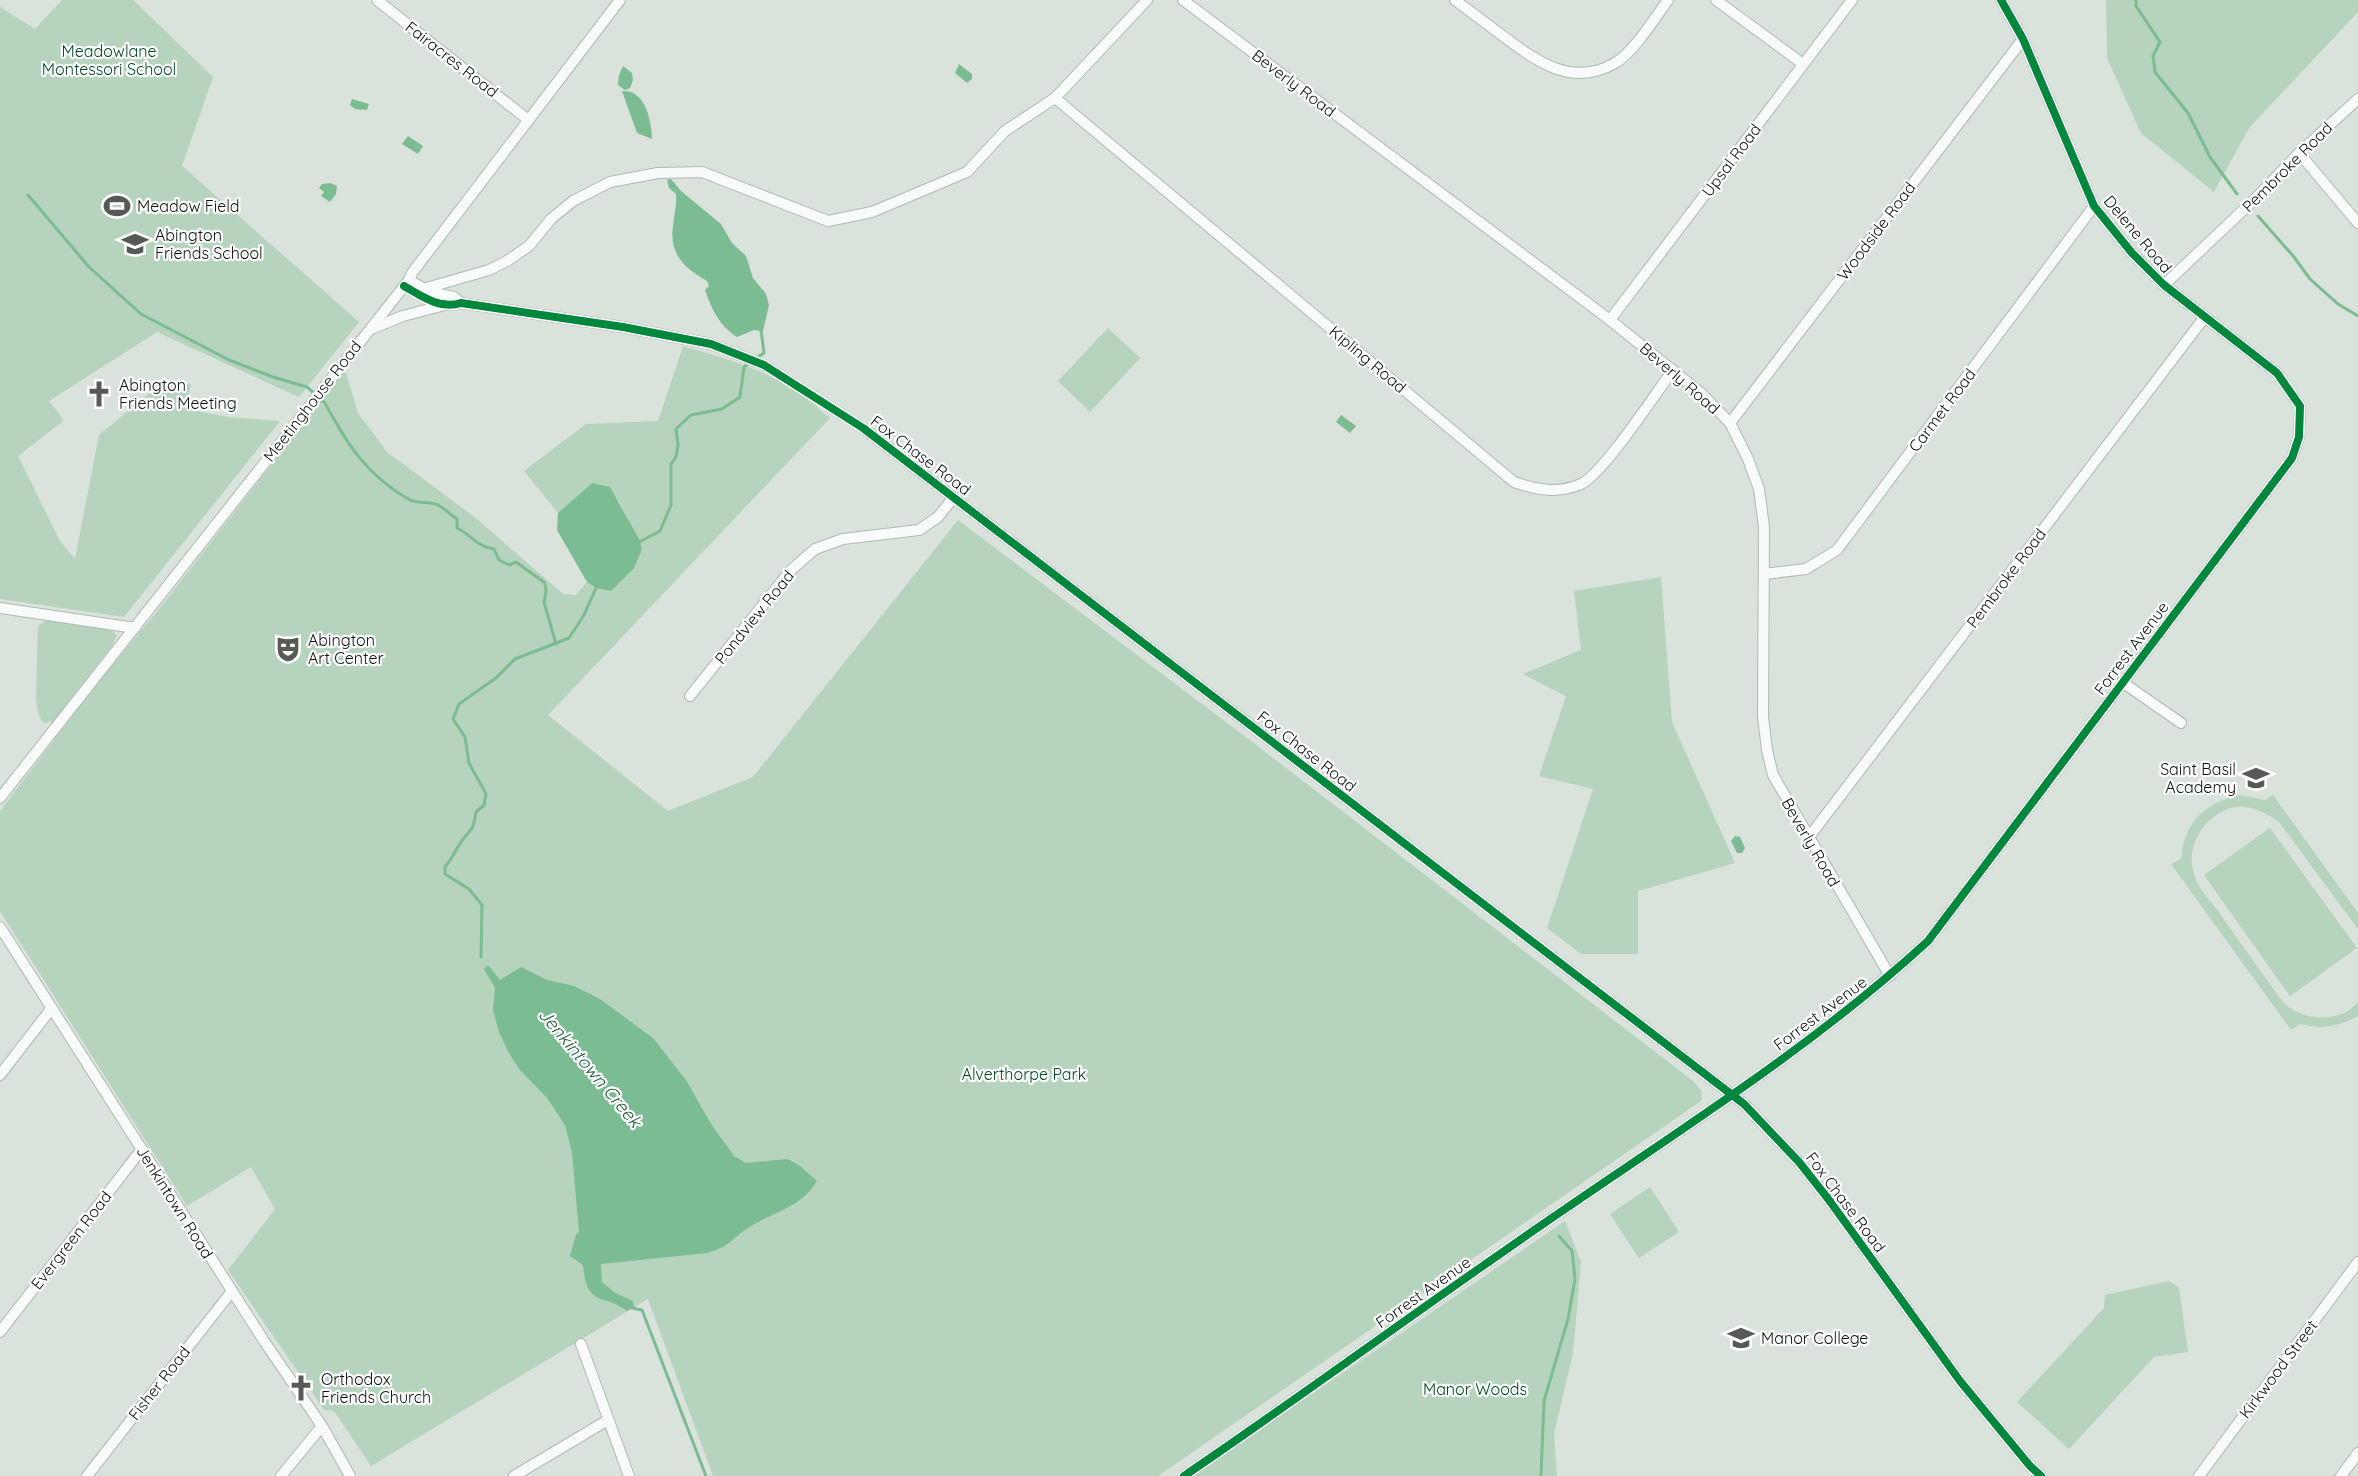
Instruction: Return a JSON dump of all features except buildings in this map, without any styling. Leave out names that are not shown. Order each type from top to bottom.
[{"type":"street","name":"Fairacres Road","points":[[377,0],[527,118]]},
{"type":"street","name":"Meetinghouse Road","points":[[0,798],[406,283],[527,118],[620,0]]},
{"type":"street","points":[[423,289],[489,270],[507,261],[529,246],[551,219],[573,201],[610,182],[658,173],[702,172],[828,221],[872,212],[967,172],[1005,131],[1055,98],[1148,0]]},
{"type":"street","name":"Beverly Road","points":[[1183,0],[1610,320],[1702,394],[1730,423],[1748,459],[1759,489],[1764,527],[1763,717],[1773,775],[1890,976]]},
{"type":"street","points":[[1455,0],[1550,68],[1581,74],[1616,63],[1638,40],[1668,0]]},
{"type":"street","points":[[1716,0],[1803,64]]},
{"type":"street","name":"Upsal Road","points":[[1610,320],[1852,0]]},
{"type":"street","name":"Delene Road","points":[[2001,0],[2023,39],[2094,206],[2132,253],[2164,285],[2277,373],[2300,406]]},
{"type":"street","name":"Woodside Road","points":[[1730,423],[2023,39]]},
{"type":"street","name":"Kipling Road","points":[[1055,98],[1514,482],[1537,490],[1562,490],[1582,483],[1600,468],[1673,370]]},
{"type":"street","name":"Pembroke Road","points":[[2164,285],[2256,198],[2299,153],[2358,99]]},
{"type":"street","points":[[2299,153],[2358,223]]},
{"type":"street","name":"Carmet Road","points":[[1764,574],[1806,570],[1837,550],[2094,206]]},
{"type":"street","name":"Fox Chase Road","points":[[406,283],[438,296],[454,297],[461,303]]},
{"type":"street","name":"Fox Chase Road","points":[[406,283],[431,301],[453,305],[461,303],[634,329],[711,344],[764,365],[840,412],[1744,1104],[1799,1162],[1960,1381],[2030,1466],[2041,1476]]},
{"type":"street","name":"Fox Chase Road","points":[[368,330],[419,310],[446,304]]},
{"type":"street","name":"Pembroke Road","points":[[1809,837],[2204,318]]},
{"type":"street","name":"Forrest Avenue","points":[[1184,1476],[1554,1216],[1732,1096],[1890,976],[1928,942],[2292,458],[2299,437],[2300,406]]},
{"type":"street","name":"Pondview Road","points":[[690,696],[789,571],[816,549],[843,539],[919,530],[938,517],[954,497]]},
{"type":"street","points":[[0,609],[135,628]]},
{"type":"street","points":[[2122,682],[2181,723]]},
{"type":"street","name":"Jenkintown Road","points":[[0,927],[232,1291],[322,1426],[350,1476]]},
{"type":"street","points":[[0,1075],[51,1009]]},
{"type":"street","name":"Evergreen Road","points":[[0,1332],[142,1149]]},
{"type":"street","name":"Kirkwood Street","points":[[2199,1476],[2358,1262]]},
{"type":"street","name":"Fisher Road","points":[[87,1476],[232,1291]]},
{"type":"street","points":[[581,1344],[630,1476]]},
{"type":"street","points":[[514,1476],[608,1420]]},
{"type":"street","points":[[280,1476],[322,1426]]},
{"type":"street","points":[[2341,1476],[2358,1453]]},
{"type":"green space","name":"Abington Friends School","points":[[62,0],[133,0],[213,77],[182,166],[359,322],[299,397],[157,332],[49,401],[63,419],[62,422],[18,456],[60,541],[75,559],[99,435],[166,380],[191,384],[186,409],[228,417],[280,421],[124,617],[0,599],[0,7],[35,29]]},
{"type":"green space","points":[[2106,0],[2358,0],[2358,12],[2249,128],[2214,192],[2141,133],[2107,58]]},
{"type":"green space","points":[[1108,328],[1140,358],[1090,412],[1058,381]]},
{"type":"green space","name":"Alverthorpe Park","points":[[683,346],[742,364],[771,377],[801,395],[830,418],[548,715],[668,811],[753,777],[958,520],[1251,741],[1693,1081],[1702,1091],[1701,1101],[1158,1476],[713,1476],[648,1299],[371,1466],[334,1411],[324,1410],[228,1270],[275,1209],[251,1167],[187,1206],[0,911],[0,811],[92,690],[163,604],[345,370],[358,413],[387,452],[476,518],[563,594],[576,595],[587,582],[596,588],[642,549],[619,501],[592,483],[558,513],[524,471],[586,424],[658,421]]},
{"type":"green space","points":[[1661,577],[1672,722],[1735,863],[1638,891],[1638,954],[1581,954],[1547,928],[1593,789],[1539,776],[1566,696],[1523,674],[1581,650],[1574,591]]},
{"type":"green space","points":[[47,620],[111,630],[117,635],[112,646],[52,723],[42,722],[36,698],[38,626]]},
{"type":"green space","points":[[2239,795],[2265,800],[2273,795],[2358,913],[2358,929],[2279,822],[2252,808],[2238,807],[2223,811],[2214,816],[2201,830],[2193,848],[2192,857],[2192,867],[2197,882],[2283,1002],[2306,1016],[2322,1018],[2346,1012],[2358,1002],[2358,1016],[2355,1018],[2329,1026],[2300,1024],[2291,1030],[2171,864],[2181,859],[2187,834],[2198,816],[2215,804]]},
{"type":"green space","points":[[2270,828],[2357,948],[2290,996],[2204,875]]},
{"type":"green space","points":[[1650,1187],[1679,1232],[1639,1258],[1610,1214]]},
{"type":"green space","name":"Manor Woods","points":[[1565,1221],[1581,1262],[1573,1353],[1554,1434],[1557,1476],[1193,1476]]},
{"type":"green space","points":[[2169,1281],[2179,1288],[2188,1352],[2154,1357],[2069,1449],[2017,1402],[2104,1308],[2105,1295]]},
{"type":"water","points":[[959,64],[972,74],[972,79],[967,83],[955,73]]},
{"type":"water","points":[[623,66],[632,73],[633,80],[630,88],[625,90],[618,85]]},
{"type":"water","points":[[622,91],[637,95],[646,107],[652,139],[637,133]]},
{"type":"water","points":[[352,99],[369,104],[367,110],[355,109],[350,105]]},
{"type":"water","points":[[408,136],[423,146],[418,154],[402,144]]},
{"type":"water","points":[[671,179],[681,191],[721,224],[732,243],[746,256],[753,278],[766,294],[769,305],[763,331],[754,330],[737,337],[731,332],[721,322],[710,304],[705,290],[709,286],[707,281],[691,271],[680,259],[673,245],[676,194],[669,188],[667,180]]},
{"type":"water","points":[[330,183],[337,186],[336,194],[330,202],[321,196],[324,192],[319,188],[322,184]]},
{"type":"water","points":[[1341,415],[1356,426],[1350,433],[1336,422]]},
{"type":"water","points":[[592,483],[610,487],[639,539],[642,549],[634,568],[611,591],[596,588],[587,582],[557,530],[558,513]]},
{"type":"water","points":[[1735,836],[1740,837],[1745,848],[1742,853],[1737,853],[1731,841]]},
{"type":"water","points":[[488,965],[500,980],[521,967],[547,980],[574,986],[600,999],[653,1038],[686,1080],[711,1124],[734,1156],[746,1163],[788,1159],[817,1181],[811,1190],[796,1203],[751,1226],[715,1251],[601,1264],[602,1282],[615,1293],[633,1301],[634,1307],[627,1311],[597,1297],[588,1288],[583,1265],[570,1256],[579,1232],[572,1152],[565,1125],[547,1098],[519,1069],[509,1053],[499,1032],[493,1010],[495,988],[484,969]]},
{"type":"waterway","points":[[2136,0],[2136,6],[2160,42],[2153,56],[2155,72],[2188,113],[2210,157],[2237,194]]},
{"type":"waterway","name":"Jenkintown Creek","points":[[28,195],[89,267],[141,314],[229,360],[307,387],[315,394]]},
{"type":"waterway","points":[[2258,216],[2310,279],[2338,304],[2358,316]]},
{"type":"waterway","points":[[756,358],[764,353],[761,330]]},
{"type":"waterway","points":[[639,542],[660,531],[671,505],[671,464],[676,457],[678,445],[676,429],[691,415],[722,409],[740,397],[744,367],[751,362]]},
{"type":"waterway","name":"Jenkintown Creek","points":[[320,399],[325,403],[360,458],[370,470],[395,491],[410,500],[440,506],[457,519],[457,528],[479,544],[494,549],[499,560],[509,565],[516,562],[545,583],[544,602],[556,644]]},
{"type":"waterway","name":"Jenkintown Creek","points":[[481,957],[482,905],[469,889],[445,874],[445,867],[473,826],[476,812],[484,805],[486,794],[469,763],[465,737],[453,719],[459,704],[496,678],[515,659],[569,638],[584,615],[596,588]]},
{"type":"waterway","points":[[1541,1476],[1544,1401],[1568,1319],[1575,1279],[1572,1251],[1559,1236]]},
{"type":"waterway","name":"Jenkintown Creek","points":[[628,1307],[642,1310],[706,1476]]},
{"type":"cycle path","points":[[1184,1476],[1797,1048],[1842,1014],[1928,941],[2292,458],[2299,437],[2300,406],[2277,373],[2164,285],[2132,253],[2094,206],[2023,39],[2001,0]]},
{"type":"cycle path","points":[[404,286],[424,298],[446,305],[461,303],[623,327],[711,344],[764,365],[863,428],[1744,1104],[1799,1162],[1960,1381],[2030,1466],[2041,1476]]},
{"type":"place","name":"Meadow Field","points":[[117,206]]},
{"type":"place","name":"Abington Friends School","points":[[135,244]]},
{"type":"place","name":"Abington Friends Meeting","points":[[99,394]]},
{"type":"place","name":"Abington Art Center","points":[[288,649]]},
{"type":"place","name":"Saint Basil Academy","points":[[2256,778]]},
{"type":"place","name":"Manor College","points":[[1741,1338]]},
{"type":"place","name":"Orthodox Friends Church","points":[[301,1388]]},
{"type":"park label","name":"Meadowlane Montessori School","points":[[109,60]]}]
